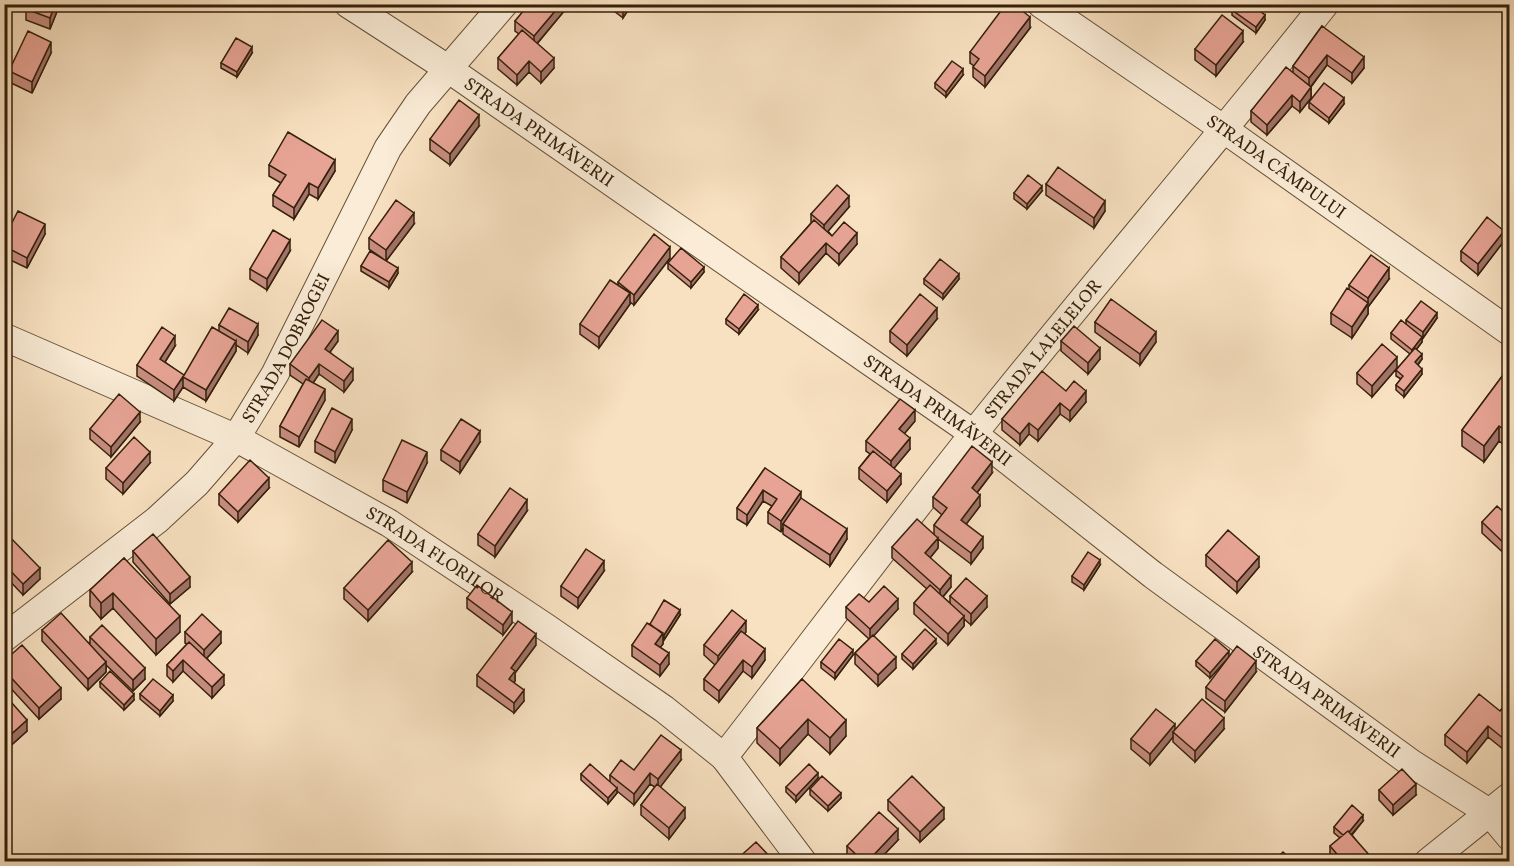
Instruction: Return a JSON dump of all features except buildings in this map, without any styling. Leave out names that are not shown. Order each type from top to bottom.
[{"type":"street","name":"STRADA PRIMĂVERII","points":[[348,4],[447,68],[974,434],[1153,575],[1411,763],[1500,805],[1509,837]]},
{"type":"street","name":"STRADA DOBROGEI","points":[[4,638],[157,520],[196,483],[236,438],[275,374],[388,148],[418,104],[447,68],[504,4]]},
{"type":"street","name":"STRADA CÂMPULUI","points":[[1041,4],[1225,130],[1509,332]]},
{"type":"street","name":"STRADA LALELELOR","points":[[724,758],[974,434],[1091,288],[1225,130],[1325,4]]},
{"type":"street","name":"STRADA FLORILOR","points":[[4,337],[236,438],[388,523],[664,709],[724,758],[802,861]]},
{"type":"street","points":[[1428,861],[1500,805]]}]
